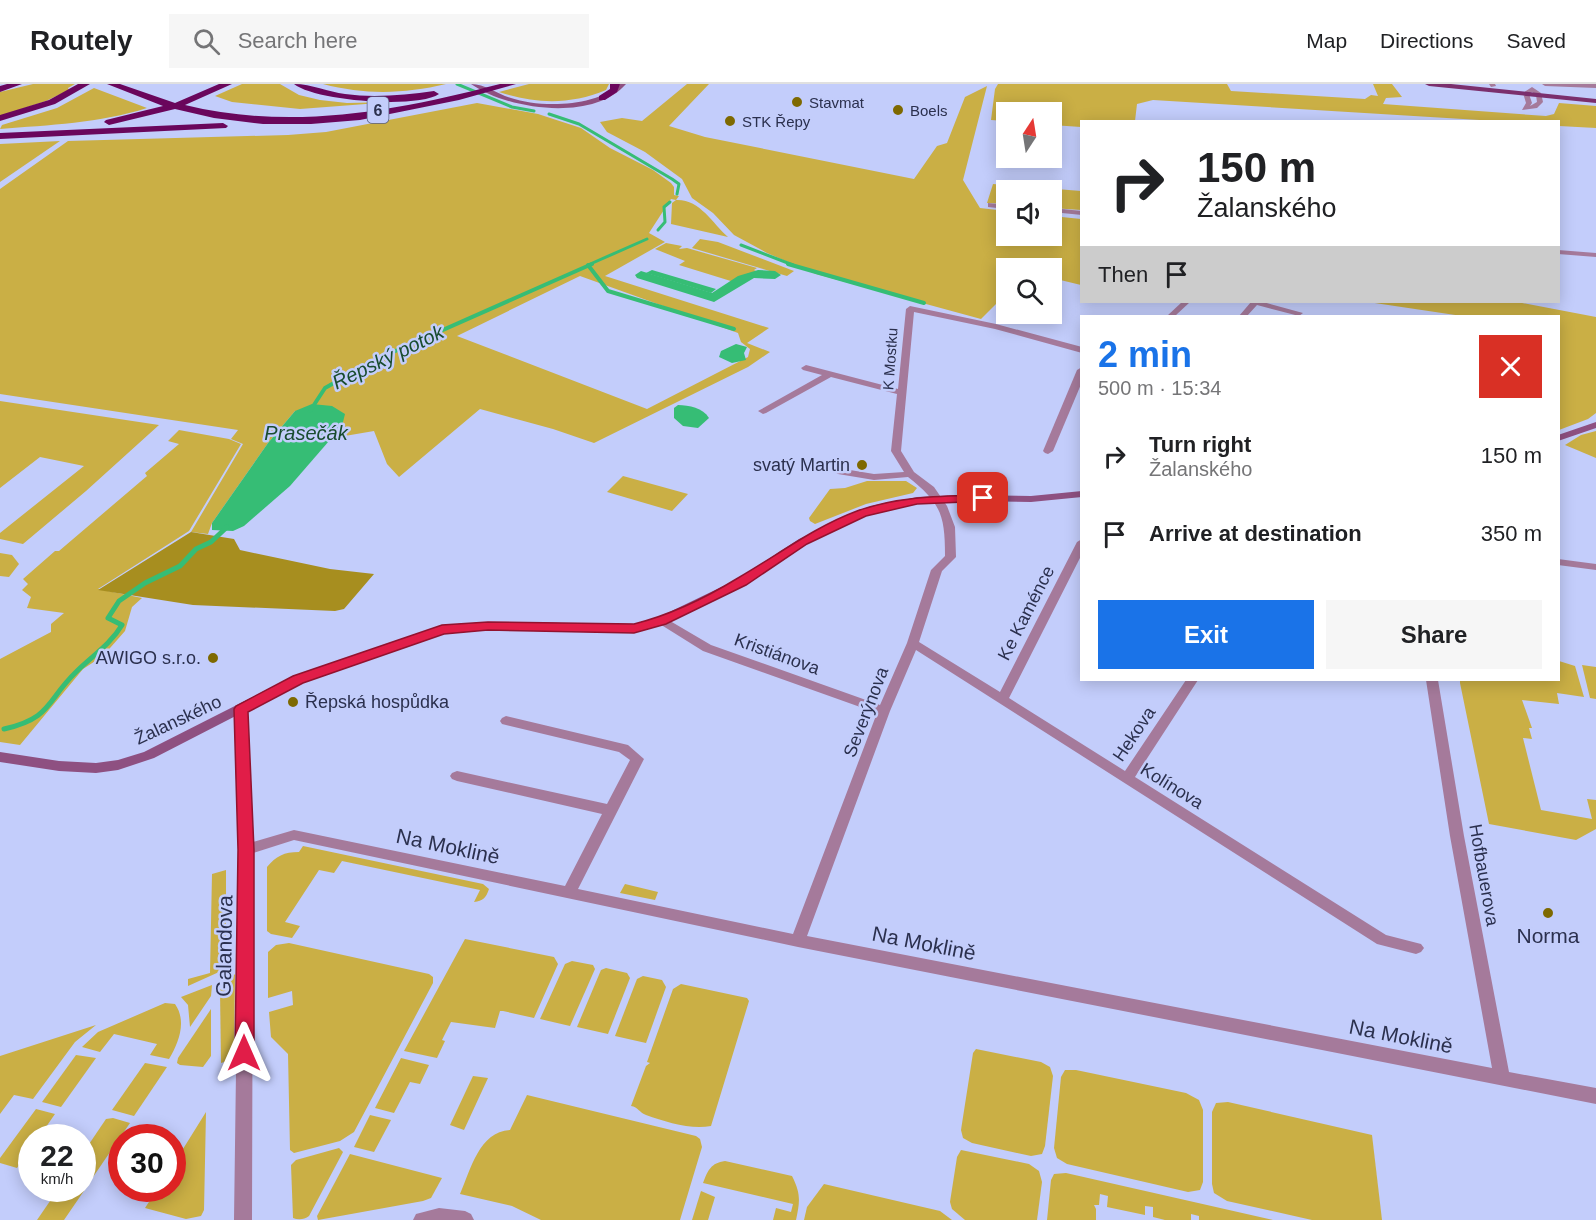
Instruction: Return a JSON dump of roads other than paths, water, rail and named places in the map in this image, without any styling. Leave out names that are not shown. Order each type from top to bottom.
[{"type":"highway","points":[[0,88],[17,84]]},
{"type":"highway","name":"6","points":[[112,84],[183,110],[209,116],[261,121],[335,120],[407,110],[465,92]]},
{"type":"highway","name":"6","points":[[135,84],[211,110],[250,116],[283,117],[367,112],[499,85]]},
{"type":"highway","points":[[0,136],[81,127],[146,114],[211,92],[227,84]]},
{"type":"highway","points":[[299,84],[326,93],[367,98],[465,92]]},
{"type":"highway","points":[[602,98],[611,92],[615,84]]},
{"type":"highway","points":[[0,118],[40,106],[82,86]]},
{"type":"highway","points":[[0,136],[335,120]]},
{"type":"main road","points":[[1429,84],[1596,99]]},
{"type":"main road","points":[[1467,84],[1493,85],[1532,92]]},
{"type":"street","points":[[474,84],[510,101],[529,105],[572,104],[602,98],[617,91],[623,84]]},
{"type":"street","points":[[1545,84],[1596,86]]},
{"type":"street","points":[[991,205],[996,206]]},
{"type":"street","points":[[1062,211],[1080,213]]},
{"type":"street","points":[[1560,252],[1596,255]]},
{"type":"street","points":[[1172,315],[1185,303]]},
{"type":"street","points":[[1244,315],[1254,303]]},
{"type":"street","points":[[1259,303],[1299,313]]},
{"type":"street","name":"K Mostku","points":[[938,499],[910,474],[896,451],[910,309],[996,327],[1080,349]]},
{"type":"street","points":[[806,368],[903,393]]},
{"type":"street","points":[[763,411],[828,375]]},
{"type":"street","points":[[1048,451],[1080,375]]},
{"type":"street","points":[[1560,437],[1596,425]]},
{"type":"street","points":[[838,471],[872,478],[910,474]]},
{"type":"street","name":"Žalanského","points":[[0,757],[59,766],[96,768],[118,765],[148,755],[298,679],[442,630],[488,626],[634,628],[661,621],[742,582],[803,541],[835,524],[891,505],[938,499],[1031,499],[1080,494]]},
{"type":"street","name":"Severýnova","points":[[798,941],[884,711],[913,643],[937,570],[950,557],[950,527],[938,499]]},
{"type":"street","name":"Ke Kaménce","points":[[1002,700],[1080,550]]},
{"type":"street","points":[[1560,562],[1596,567]]},
{"type":"street","name":"Kristiánova","points":[[661,621],[707,648],[884,711]]},
{"type":"street","name":"Kolínova","points":[[913,643],[1382,940],[1416,948]]},
{"type":"street","name":"Hekova","points":[[1126,779],[1191,681]]},
{"type":"street","name":"Hofbauerova","points":[[1427,681],[1502,1077]]},
{"type":"street","name":"Galandova","points":[[241,709],[246,850],[243,1220]]},
{"type":"street","points":[[506,721],[623,748],[637,759],[568,894]]},
{"type":"street","points":[[457,776],[609,810]]},
{"type":"street","name":"Na Moklině","points":[[246,850],[294,835],[798,941],[1596,1096]]},
{"type":"street","points":[[422,1220],[439,1217],[465,1220]]},
{"type":"water","points":[[652,270],[716,289],[711,293],[646,273]]},
{"type":"water","points":[[645,274],[710,293],[705,297],[640,277]]},
{"type":"water","points":[[736,344],[747,347],[744,353],[746,360],[732,363],[719,357],[721,351]]},
{"type":"water","name":"Prasečák","points":[[312,404],[332,406],[345,414],[342,426],[290,486],[244,526],[233,531],[212,530],[212,523],[268,443],[295,411]]},
{"type":"water","points":[[678,405],[695,408],[709,418],[698,428],[683,426],[674,418],[674,408]]},
{"type":"waterway","name":"Řepský potok","points":[[457,84],[512,107],[534,111]]},
{"type":"waterway","name":"Řepský potok","points":[[549,114],[579,124],[672,179],[679,184],[677,194]]},
{"type":"waterway","name":"Řepský potok","points":[[658,230],[665,222],[664,207],[670,202]]},
{"type":"waterway","name":"Řepský potok","points":[[588,266],[647,239]]},
{"type":"waterway","points":[[741,245],[793,265]]},
{"type":"waterway","points":[[788,264],[924,303]]},
{"type":"waterway","name":"Řepský potok","points":[[310,411],[325,388],[375,360],[588,266]]},
{"type":"waterway","points":[[588,266],[608,291],[734,329]]},
{"type":"waterway","points":[[641,275],[714,298],[735,283],[750,276],[766,273],[775,275]]},
{"type":"waterway","name":"Řepský potok","points":[[4,729],[20,725],[40,714],[66,682],[112,639],[122,625],[108,618],[119,601],[145,583],[180,566],[196,549],[211,542],[227,527]]},
{"type":"place","name":"Stavmat","points":[[797,102]]},
{"type":"place","name":"Boels","points":[[898,110]]},
{"type":"place","name":"STK Řepy","points":[[730,121]]},
{"type":"place","name":"svatý Martin","points":[[862,465]]},
{"type":"place","name":"AWIGO s.r.o.","points":[[213,658]]},
{"type":"place","name":"Řepská hospůdka","points":[[293,702]]},
{"type":"place","name":"Norma","points":[[1548,913]]}]
